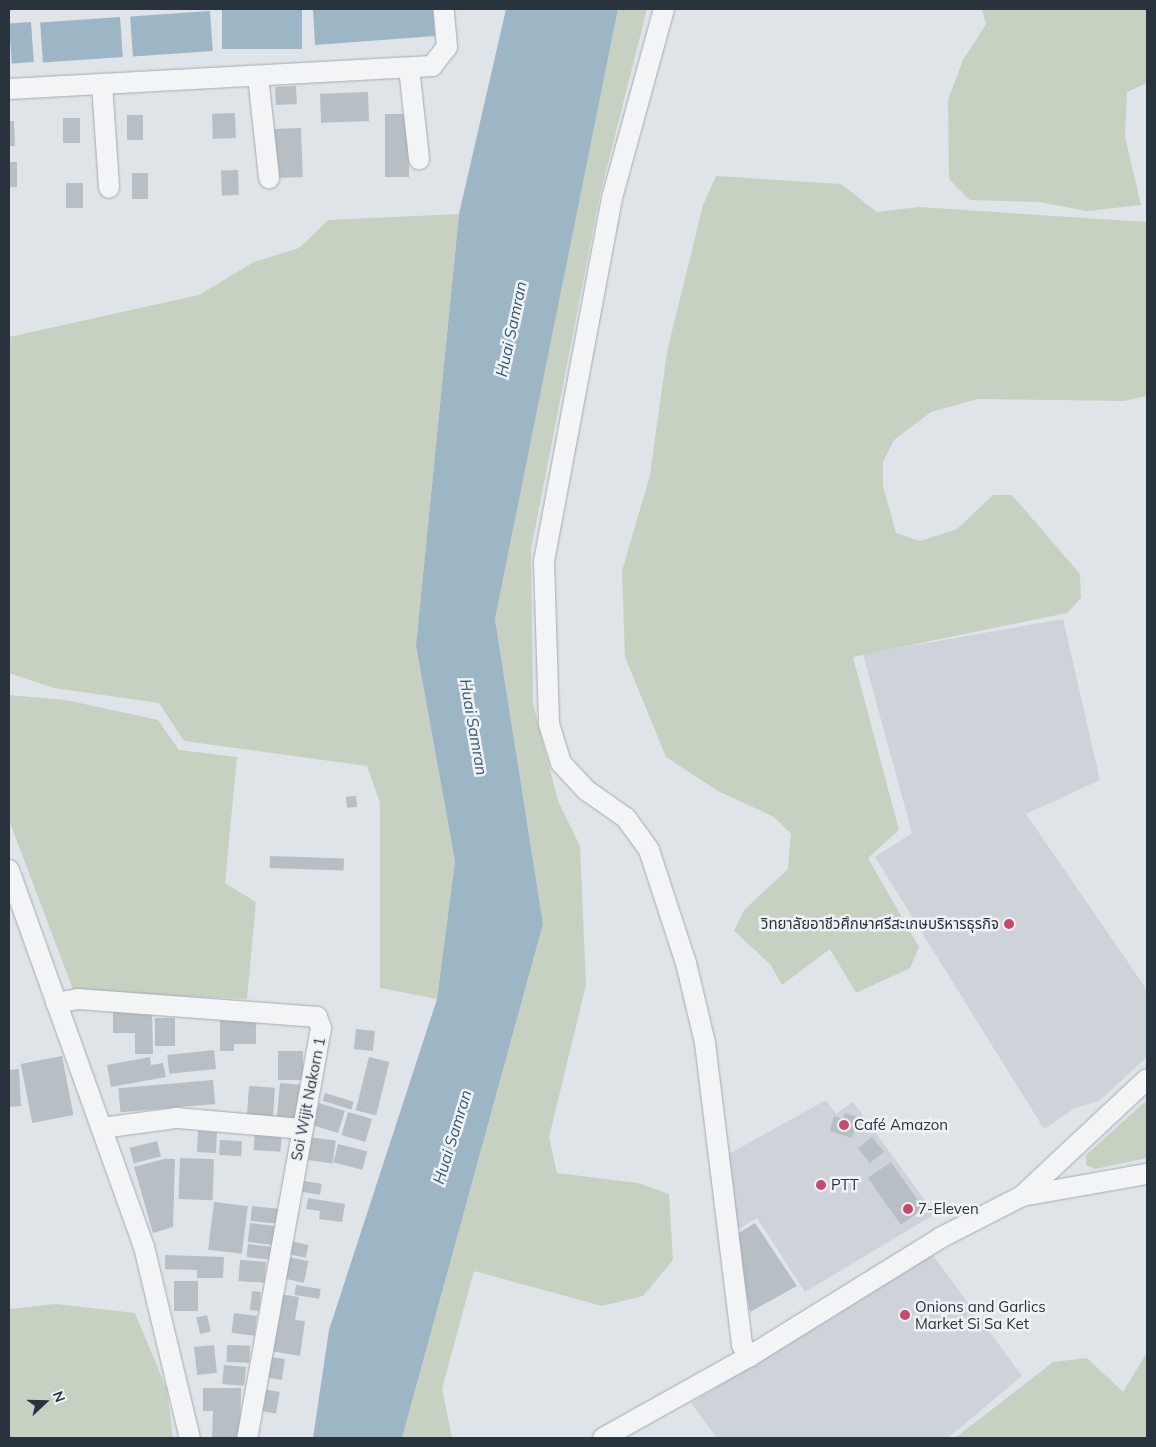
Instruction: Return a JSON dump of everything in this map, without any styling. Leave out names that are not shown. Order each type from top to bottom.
[{"type":"street","points":[[9,89],[432,66],[441,59],[447,47],[444,9]]},
{"type":"street","points":[[664,9],[612,198],[544,562],[549,724],[561,763],[586,790],[626,818],[649,850],[686,963],[705,1043],[742,1345],[750,1356]]},
{"type":"street","points":[[409,68],[419,159]]},
{"type":"street","points":[[258,76],[269,178]]},
{"type":"street","points":[[102,84],[109,188]]},
{"type":"street","points":[[9,870],[144,1247],[190,1438]]},
{"type":"street","name":"Soi Wijit Nakorn 1","points":[[56,1003],[78,999],[317,1017],[321,1028],[247,1438]]},
{"type":"street","points":[[603,1438],[750,1356],[940,1238],[1022,1196],[1147,1079]]},
{"type":"street","points":[[102,1128],[177,1118],[302,1129]]},
{"type":"street","points":[[1022,1196],[1147,1174]]},
{"type":"shaded area","name":"วิทยาลัยอาชีวศึกษาศรีสะเกษบริหารธุรกิจ","points":[[1063,619],[1100,780],[1026,814],[1147,990],[1147,1057],[1099,1101],[1075,1108],[1044,1129],[875,857],[912,833],[863,654]]},
{"type":"shaded area","name":"PTT","points":[[826,1100],[836,1114],[853,1102],[935,1214],[805,1292],[757,1218],[734,1232],[725,1156]]},
{"type":"shaded area","name":"Onions and Garlics Market Si Sa Ket","points":[[932,1254],[1022,1376],[948,1438],[717,1438],[691,1403]]},
{"type":"green space","points":[[618,9],[647,9],[600,195],[531,550],[533,704],[558,801],[580,846],[586,985],[549,1137],[557,1173],[638,1183],[669,1194],[673,1260],[643,1296],[602,1306],[474,1271],[442,1389],[452,1438],[402,1438],[543,924],[495,619]]},
{"type":"green space","points":[[982,9],[1147,9],[1147,83],[1127,92],[1125,137],[1141,205],[1087,211],[1039,202],[970,200],[949,179],[948,100],[963,60],[986,24]]},
{"type":"green space","points":[[716,176],[841,184],[877,212],[919,207],[1147,222],[1147,396],[1124,401],[978,399],[931,412],[894,440],[883,462],[883,486],[896,533],[920,541],[957,529],[993,495],[1012,495],[1080,574],[1081,598],[1067,613],[853,657],[899,830],[868,858],[919,947],[910,968],[856,993],[830,949],[782,985],[770,964],[734,931],[744,910],[788,869],[791,834],[774,817],[718,791],[666,757],[625,657],[622,571],[650,475],[667,352],[703,205]]},
{"type":"green space","points":[[459,214],[416,646],[455,861],[437,999],[380,988],[380,803],[367,766],[184,741],[159,703],[54,688],[9,673],[9,337],[199,295],[254,262],[299,248],[328,220]]},
{"type":"green space","points":[[9,695],[66,700],[158,720],[179,750],[237,757],[225,883],[256,902],[247,999],[74,992],[9,820]]},
{"type":"green space","points":[[1147,1100],[1147,1158],[1095,1169],[1086,1165],[1086,1155]]},
{"type":"green space","points":[[55,1304],[135,1313],[167,1390],[173,1438],[9,1438],[9,1309]]},
{"type":"green space","points":[[1147,1352],[1147,1438],[955,1438],[1053,1362],[1087,1358],[1123,1392]]},
{"type":"water","points":[[222,9],[302,9],[302,49],[222,49]]},
{"type":"water","points":[[313,9],[433,9],[435,36],[315,45]]},
{"type":"water","name":"Huai Samran","points":[[506,9],[618,9],[495,619],[543,924],[402,1438],[313,1438],[329,1330],[437,999],[455,861],[416,646],[459,214]]},
{"type":"water","points":[[210,11],[213,51],[133,56],[130,17]]},
{"type":"water","points":[[120,17],[123,57],[43,62],[40,23]]},
{"type":"water","points":[[31,22],[34,62],[12,63],[9,24]]},
{"type":"building","points":[[296,86],[297,104],[276,105],[275,87]]},
{"type":"building","points":[[368,92],[369,121],[321,123],[320,94]]},
{"type":"building","points":[[235,113],[236,138],[213,139],[212,114]]},
{"type":"building","points":[[385,114],[409,114],[409,177],[385,177]]},
{"type":"building","points":[[127,115],[143,115],[143,140],[127,140]]},
{"type":"building","points":[[63,118],[80,118],[80,143],[63,143]]},
{"type":"building","points":[[9,121],[14,121],[15,146],[9,146]]},
{"type":"building","points":[[301,128],[303,177],[275,178],[273,129]]},
{"type":"building","points":[[9,162],[17,162],[17,187],[9,187]]},
{"type":"building","points":[[238,170],[239,195],[222,196],[221,171]]},
{"type":"building","points":[[132,173],[148,173],[148,199],[132,199]]},
{"type":"building","points":[[66,183],[83,183],[83,208],[66,208]]},
{"type":"building","points":[[356,796],[357,807],[347,808],[346,797]]},
{"type":"building","points":[[270,856],[344,859],[344,871],[270,868]]},
{"type":"building","points":[[152,1010],[153,1054],[135,1054],[135,1033],[113,1033],[113,1011]]},
{"type":"building","points":[[155,1018],[175,1018],[175,1046],[155,1046]]},
{"type":"building","points":[[220,1020],[256,1020],[256,1044],[234,1044],[234,1051],[220,1051]]},
{"type":"building","points":[[356,1029],[375,1031],[373,1051],[354,1049]]},
{"type":"building","points":[[214,1050],[216,1069],[169,1074],[167,1055]]},
{"type":"building","points":[[278,1051],[303,1051],[303,1080],[278,1080]]},
{"type":"building","points":[[62,1056],[73,1115],[32,1123],[21,1064]]},
{"type":"building","points":[[150,1057],[151,1065],[163,1063],[166,1077],[111,1087],[107,1065]]},
{"type":"building","points":[[369,1057],[389,1062],[376,1115],[356,1110]]},
{"type":"building","points":[[19,1069],[21,1106],[9,1107],[9,1070]]},
{"type":"building","points":[[213,1080],[215,1104],[120,1112],[118,1088]]},
{"type":"building","points":[[280,1083],[304,1085],[301,1120],[277,1118]]},
{"type":"building","points":[[249,1086],[275,1088],[273,1118],[247,1116]]},
{"type":"building","points":[[325,1093],[354,1102],[351,1109],[323,1101]]},
{"type":"building","points":[[319,1103],[345,1111],[338,1133],[312,1125]]},
{"type":"building","points":[[348,1112],[372,1119],[365,1142],[341,1135]]},
{"type":"building","name":"Café Amazon","points":[[845,1113],[858,1117],[852,1138],[830,1131],[834,1116],[843,1119]]},
{"type":"building","points":[[255,1129],[282,1131],[280,1152],[254,1150]]},
{"type":"building","points":[[198,1131],[217,1132],[216,1153],[197,1152]]},
{"type":"building","points":[[309,1137],[336,1141],[333,1164],[306,1160]]},
{"type":"building","points":[[872,1137],[884,1152],[870,1163],[858,1148]]},
{"type":"building","points":[[220,1140],[242,1141],[241,1156],[219,1155]]},
{"type":"building","points":[[157,1141],[161,1157],[134,1163],[130,1148]]},
{"type":"building","points":[[338,1144],[367,1151],[363,1170],[333,1162]]},
{"type":"building","points":[[180,1158],[214,1159],[213,1200],[179,1199]]},
{"type":"building","points":[[164,1159],[175,1159],[173,1227],[153,1233],[134,1167]]},
{"type":"building","points":[[891,1162],[924,1209],[901,1225],[868,1178]]},
{"type":"building","points":[[304,1181],[322,1184],[320,1195],[302,1192]]},
{"type":"building","points":[[308,1198],[345,1204],[342,1222],[319,1219],[320,1211],[306,1209]]},
{"type":"building","points":[[214,1202],[248,1206],[242,1254],[208,1250]]},
{"type":"building","points":[[252,1206],[280,1209],[278,1224],[250,1221]]},
{"type":"building","points":[[250,1223],[275,1226],[272,1245],[248,1242]]},
{"type":"building","points":[[755,1223],[797,1286],[750,1312],[734,1236]]},
{"type":"building","points":[[290,1241],[309,1245],[306,1258],[287,1254]]},
{"type":"building","points":[[248,1244],[272,1247],[270,1260],[246,1257]]},
{"type":"building","points":[[165,1255],[224,1257],[223,1278],[197,1278],[197,1270],[165,1269]]},
{"type":"building","points":[[284,1256],[308,1261],[304,1283],[279,1278]]},
{"type":"building","points":[[240,1260],[266,1262],[264,1283],[239,1281]]},
{"type":"building","points":[[174,1281],[198,1281],[198,1311],[174,1311]]},
{"type":"building","points":[[296,1285],[321,1289],[319,1299],[294,1295]]},
{"type":"building","points":[[252,1291],[261,1292],[259,1311],[250,1310]]},
{"type":"building","points":[[279,1294],[299,1297],[295,1320],[305,1321],[300,1356],[271,1351]]},
{"type":"building","points":[[234,1313],[257,1316],[254,1336],[232,1333]]},
{"type":"building","points":[[207,1315],[211,1332],[200,1334],[196,1317]]},
{"type":"building","points":[[214,1345],[217,1373],[197,1375],[194,1347]]},
{"type":"building","points":[[227,1345],[250,1346],[249,1363],[226,1362]]},
{"type":"building","points":[[271,1357],[285,1359],[282,1380],[268,1378]]},
{"type":"building","points":[[224,1365],[246,1367],[244,1386],[222,1384]]},
{"type":"building","points":[[203,1388],[241,1388],[240,1438],[212,1438],[213,1411],[203,1411]]},
{"type":"building","points":[[263,1389],[280,1392],[276,1414],[259,1411]]},
{"type":"place","name":"วิทยาลัยอาชีวศึกษาศรีสะเกษบริหารธุรกิจ","points":[[1009,924]]},
{"type":"place","name":"Café Amazon","points":[[844,1125]]},
{"type":"place","name":"PTT","points":[[821,1185]]},
{"type":"place","name":"7-Eleven","points":[[908,1209]]},
{"type":"place","name":"Onions and Garlics Market Si Sa Ket","points":[[905,1315]]}]
